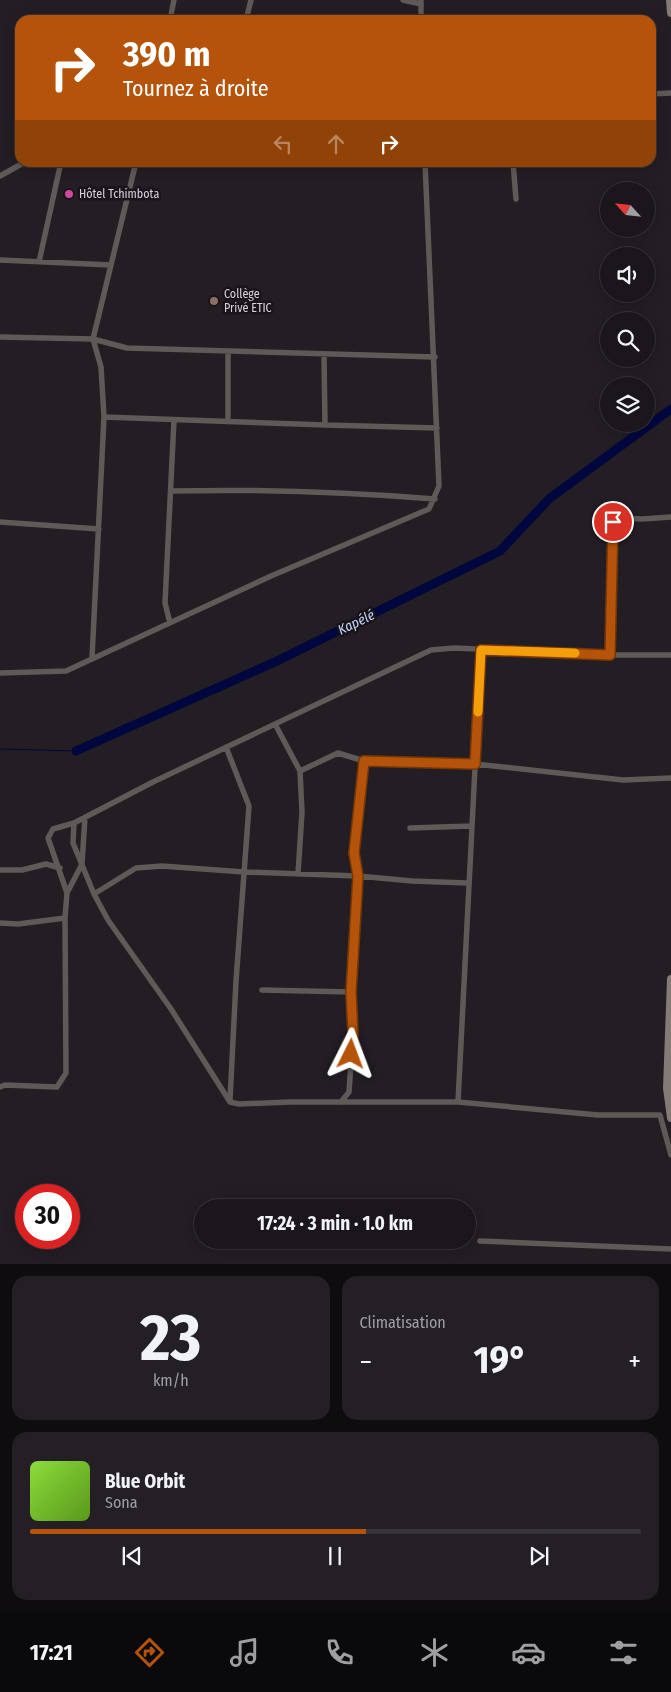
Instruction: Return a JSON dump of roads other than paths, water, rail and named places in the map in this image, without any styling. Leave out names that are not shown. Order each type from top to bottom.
[{"type":"street","points":[[171,15],[174,0]]},
{"type":"street","points":[[247,15],[251,0]]},
{"type":"street","points":[[403,0],[421,2],[421,15]]},
{"type":"street","points":[[670,0],[671,13]]},
{"type":"street","points":[[656,94],[671,93]]},
{"type":"street","points":[[0,176],[15,167]]},
{"type":"street","points":[[39,262],[60,167]]},
{"type":"street","points":[[92,658],[104,417],[101,367],[93,338],[135,167]]},
{"type":"street","points":[[0,673],[66,671],[271,576],[429,509],[440,486],[426,167]]},
{"type":"street","points":[[513,167],[516,199]]},
{"type":"street","points":[[0,260],[112,265]]},
{"type":"street","points":[[0,337],[93,338],[128,348],[435,357]]},
{"type":"street","points":[[228,351],[228,422]]},
{"type":"street","points":[[324,355],[325,426]]},
{"type":"street","points":[[104,417],[325,426],[437,428]]},
{"type":"street","points":[[170,623],[165,604],[172,492],[174,420]]},
{"type":"street","points":[[172,492],[236,490],[389,495],[435,499]]},
{"type":"street","points":[[610,655],[613,522],[625,518],[671,517]]},
{"type":"street","points":[[0,522],[99,529]]},
{"type":"street","points":[[0,1088],[5,1085],[57,1087],[66,1073],[65,918],[67,893],[60,868],[48,838],[52,829],[74,823],[153,782],[432,650],[454,648],[610,655],[671,655]]},
{"type":"street","points":[[458,1102],[481,650]]},
{"type":"street","points":[[275,724],[300,771],[302,812],[298,874]]},
{"type":"street","points":[[226,747],[249,806],[236,980],[230,1102]]},
{"type":"street","points":[[300,771],[338,753],[364,761],[475,764],[624,780],[671,778]]},
{"type":"street","points":[[341,1102],[349,1092],[353,1034],[351,992],[358,876],[354,853],[364,761]]},
{"type":"street","points":[[67,893],[82,864],[85,817]]},
{"type":"street","points":[[74,823],[73,843],[94,894],[108,920],[171,1008],[230,1102],[239,1104],[458,1102],[598,1115],[660,1115],[671,1155]]},
{"type":"street","points":[[410,828],[471,826]]},
{"type":"street","points":[[0,870],[22,870],[46,864],[60,868]]},
{"type":"street","points":[[94,894],[136,868],[162,866],[468,883]]},
{"type":"street","points":[[0,923],[18,924],[65,918]]},
{"type":"street","points":[[671,979],[667,1088],[671,1118]]},
{"type":"street","points":[[262,990],[351,992]]},
{"type":"street","points":[[480,1241],[671,1249]]},
{"type":"waterway","name":"Kapélé","points":[[76,751],[277,661],[500,551],[550,498],[671,409]]},
{"type":"waterway","name":"Kapélé","points":[[0,749],[76,751]]},
{"type":"place","name":"Hôtel Tchimbota","points":[[69,194]]},
{"type":"place","name":"Collège Privé ETIC","points":[[214,301]]}]
